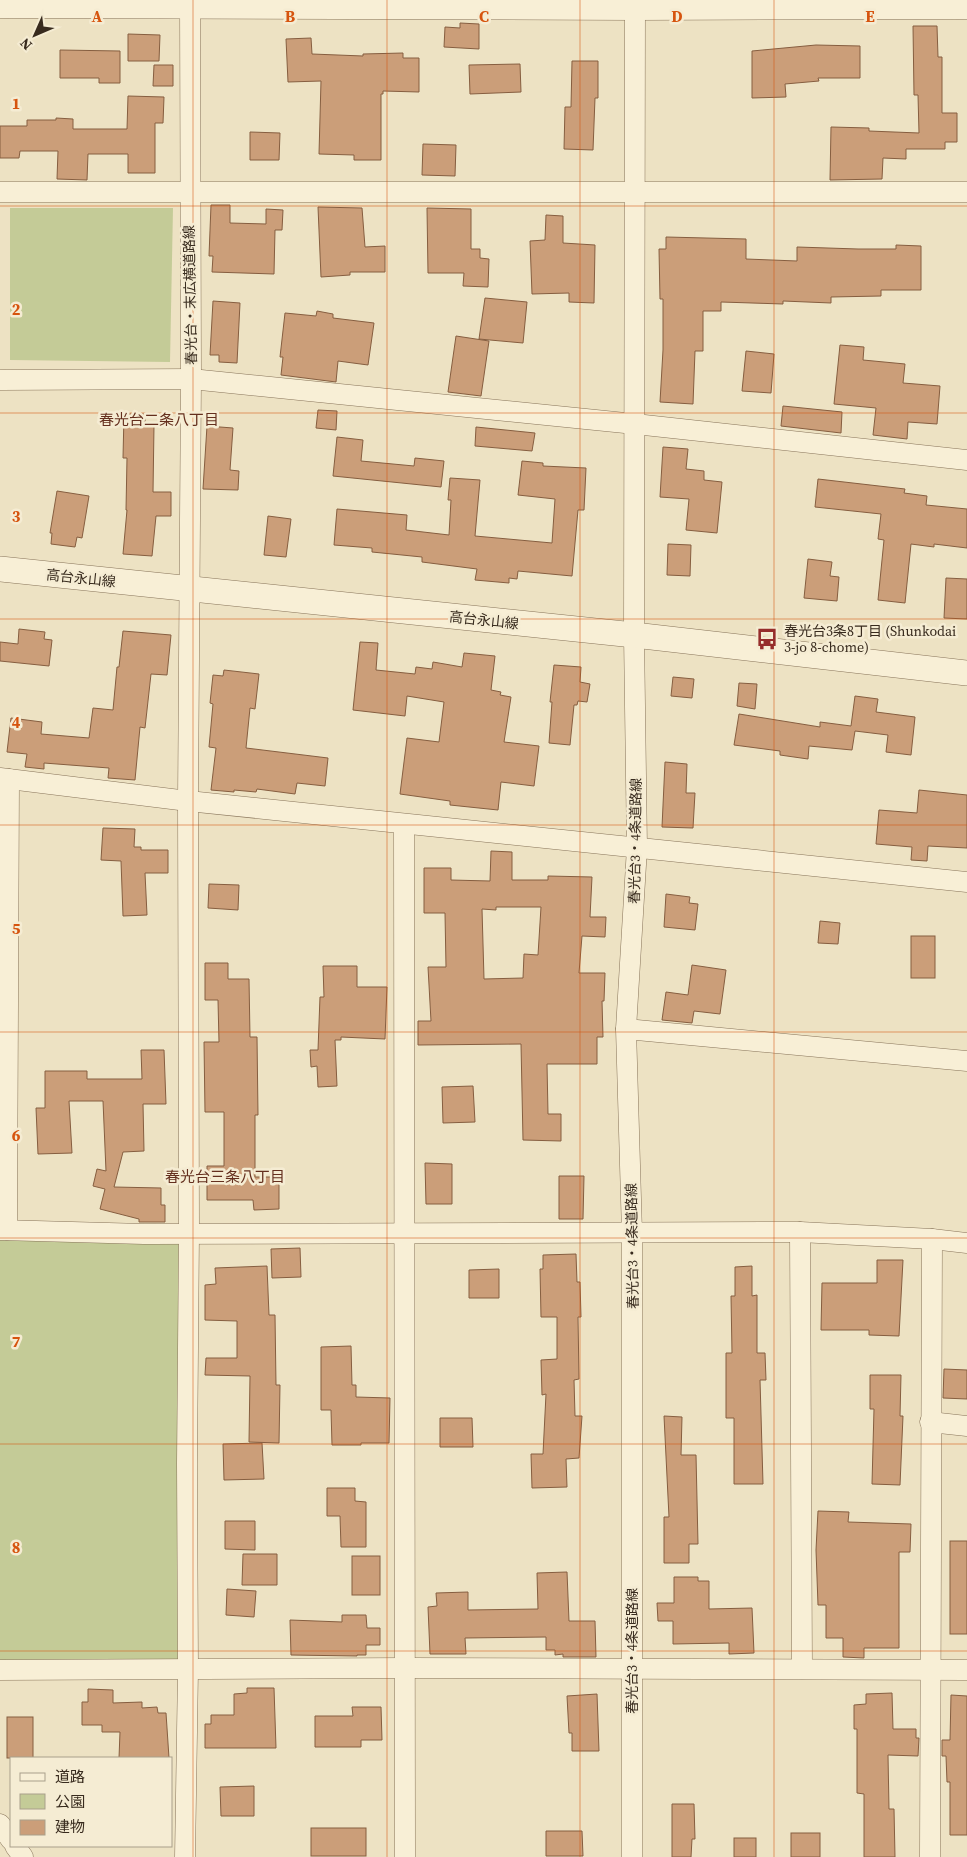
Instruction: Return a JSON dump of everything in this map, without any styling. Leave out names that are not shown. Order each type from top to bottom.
[{"type":"street","points":[[0,8],[190,4],[635,5],[967,9]]},
{"type":"street","name":"春光台・末広横道路線","points":[[185,1857],[188,1670],[190,4]]},
{"type":"street","name":"春光台3・4条道路線","points":[[632,1857],[632,1233],[626,1029],[637,848],[634,635],[635,5]]},
{"type":"street","points":[[0,192],[967,192]]},
{"type":"street","points":[[0,380],[191,379],[967,460]]},
{"type":"street","name":"高台永山線","points":[[0,569],[634,635],[967,673]]},
{"type":"street","points":[[967,882],[188,801],[5,779],[4,1230],[144,1234],[800,1232],[932,1238],[967,1243]]},
{"type":"street","points":[[404,824],[405,1857]]},
{"type":"street","points":[[626,1029],[967,1062]]},
{"type":"street","points":[[800,1232],[802,1669]]},
{"type":"street","points":[[930,1857],[932,1238]]},
{"type":"street","points":[[930,1422],[967,1426]]},
{"type":"street","points":[[0,1670],[406,1668],[967,1670]]},
{"type":"street","points":[[0,1824],[10,1839]]},
{"type":"green space","points":[[10,208],[173,208],[170,362],[10,360]]},
{"type":"green space","points":[[0,1231],[189,1233],[188,1670],[0,1670]]},
{"type":"building","points":[[460,23],[479,24],[479,49],[444,47],[445,27],[460,28]]},
{"type":"building","points":[[913,26],[937,26],[938,57],[942,57],[942,113],[957,113],[957,142],[945,142],[945,149],[906,149],[906,159],[883,158],[882,179],[830,180],[831,127],[869,128],[869,131],[919,133],[918,95],[914,95]]},
{"type":"building","points":[[128,34],[160,35],[159,61],[128,61]]},
{"type":"building","points":[[311,38],[312,54],[363,56],[363,54],[403,53],[403,58],[419,58],[419,92],[383,91],[383,94],[381,94],[381,160],[354,160],[354,155],[319,154],[321,81],[288,82],[286,39]]},
{"type":"building","points":[[816,45],[860,46],[860,78],[818,78],[819,81],[785,84],[786,97],[752,98],[752,51]]},
{"type":"building","points":[[60,50],[120,51],[120,83],[99,83],[99,78],[60,78]]},
{"type":"building","points":[[572,61],[598,61],[598,98],[595,98],[593,150],[564,149],[565,107],[571,107]]},
{"type":"building","points":[[520,64],[521,92],[470,94],[469,65]]},
{"type":"building","points":[[154,65],[173,65],[173,86],[153,86]]},
{"type":"building","points":[[128,96],[164,97],[163,123],[155,123],[155,173],[128,173],[128,154],[88,154],[87,180],[57,179],[58,151],[20,151],[19,158],[0,158],[0,126],[27,126],[27,120],[56,120],[56,118],[73,119],[73,129],[127,129]]},
{"type":"building","points":[[250,132],[280,133],[279,160],[250,160]]},
{"type":"building","points":[[423,144],[456,145],[455,176],[422,175]]},
{"type":"building","points":[[211,205],[230,205],[230,223],[266,224],[266,209],[283,210],[282,230],[275,230],[274,274],[212,272],[213,256],[209,256]]},
{"type":"building","points":[[318,207],[362,208],[365,247],[385,246],[385,272],[350,272],[350,275],[321,277]]},
{"type":"building","points":[[427,208],[471,209],[471,249],[480,249],[480,258],[489,259],[488,287],[463,286],[464,273],[428,273]]},
{"type":"building","points":[[546,215],[563,216],[563,243],[595,245],[594,303],[569,302],[569,293],[532,294],[530,241],[545,240]]},
{"type":"building","points":[[666,237],[746,239],[746,259],[797,261],[797,247],[896,249],[896,245],[921,246],[921,290],[881,290],[881,296],[831,297],[831,303],[783,301],[783,304],[721,302],[721,311],[703,311],[703,351],[695,351],[693,404],[660,402],[663,299],[660,299],[659,249],[666,249]]},
{"type":"building","points":[[485,298],[527,302],[523,343],[479,339]]},
{"type":"building","points":[[213,301],[240,303],[237,363],[219,362],[219,355],[210,355]]},
{"type":"building","points":[[317,311],[333,314],[333,318],[374,323],[368,365],[338,361],[336,382],[281,375],[283,357],[280,357],[285,313],[316,316]]},
{"type":"building","points":[[456,336],[489,341],[481,396],[448,392]]},
{"type":"building","points":[[840,345],[864,347],[863,360],[905,364],[903,383],[940,386],[937,424],[908,422],[907,439],[873,435],[876,408],[834,404]]},
{"type":"building","points":[[746,351],[774,354],[771,393],[742,391]]},
{"type":"building","points":[[783,406],[842,412],[841,433],[781,426]]},
{"type":"building","points":[[318,410],[337,411],[336,430],[316,428]]},
{"type":"building","points":[[124,414],[145,414],[145,425],[154,425],[153,492],[171,492],[171,516],[156,516],[152,556],[123,554],[127,510],[127,458],[123,458]]},
{"type":"building","points":[[207,426],[233,428],[230,470],[239,471],[238,490],[203,489]]},
{"type":"building","points":[[476,427],[535,433],[532,451],[475,446]]},
{"type":"building","points":[[337,437],[363,440],[361,461],[414,466],[415,458],[444,461],[441,487],[333,476]]},
{"type":"building","points":[[663,447],[688,449],[686,469],[704,471],[704,480],[722,482],[717,533],[686,530],[689,499],[660,497]]},
{"type":"building","points":[[522,461],[543,463],[543,466],[586,468],[584,510],[578,510],[572,576],[518,571],[517,579],[509,578],[509,583],[475,580],[477,569],[422,562],[422,557],[372,552],[372,548],[334,545],[337,509],[407,515],[406,530],[449,535],[451,500],[448,500],[450,478],[480,480],[475,536],[552,543],[555,499],[518,495]]},
{"type":"building","points":[[818,479],[905,489],[904,493],[927,496],[926,505],[967,509],[967,548],[934,544],[934,547],[911,544],[905,603],[878,600],[884,540],[878,539],[881,514],[815,507]]},
{"type":"building","points":[[57,491],[89,496],[82,538],[77,537],[75,547],[51,544],[52,533],[50,533]]},
{"type":"building","points":[[268,516],[291,519],[286,557],[264,555]]},
{"type":"building","points":[[668,544],[691,545],[690,576],[667,575]]},
{"type":"building","points":[[808,559],[832,562],[830,576],[839,577],[837,601],[804,598]]},
{"type":"building","points":[[946,578],[967,579],[967,619],[944,618]]},
{"type":"building","points":[[19,629],[45,632],[44,639],[52,640],[49,666],[0,661],[0,642],[18,644]]},
{"type":"building","points":[[123,631],[171,635],[167,675],[151,674],[145,728],[140,727],[135,780],[108,778],[109,768],[44,763],[44,769],[25,767],[27,754],[7,752],[11,718],[42,722],[41,734],[89,738],[93,708],[113,710]]},
{"type":"building","points":[[360,642],[378,643],[376,670],[415,674],[416,667],[432,669],[433,662],[462,667],[464,653],[495,656],[491,690],[501,692],[500,695],[511,697],[504,742],[539,746],[534,786],[501,782],[498,810],[450,805],[450,801],[400,794],[407,738],[439,742],[444,702],[407,696],[405,716],[353,710]]},
{"type":"building","points":[[554,665],[581,667],[580,682],[590,684],[587,702],[578,701],[577,705],[574,705],[570,745],[549,743],[552,702],[550,702]]},
{"type":"building","points":[[224,670],[259,674],[255,709],[250,708],[246,748],[328,758],[325,786],[297,783],[295,794],[257,789],[256,792],[211,790],[216,748],[209,747],[213,704],[210,703],[213,675],[223,676]]},
{"type":"building","points":[[673,677],[694,679],[692,698],[671,696]]},
{"type":"building","points":[[739,683],[757,684],[755,709],[737,706]]},
{"type":"building","points":[[855,696],[878,699],[876,712],[915,717],[911,755],[886,752],[888,735],[855,731],[852,750],[809,746],[808,759],[780,755],[780,751],[734,745],[739,714],[820,727],[820,722],[851,726]]},
{"type":"building","points":[[665,762],[687,764],[686,793],[695,793],[693,828],[662,827]]},
{"type":"building","points":[[919,790],[967,795],[967,848],[928,846],[927,861],[911,860],[912,847],[876,844],[879,810],[917,813]]},
{"type":"building","points":[[103,828],[135,829],[134,847],[141,847],[141,850],[168,850],[168,873],[145,873],[147,915],[123,916],[121,861],[101,860]]},
{"type":"building","points":[[491,851],[512,852],[512,880],[548,880],[548,876],[592,877],[590,917],[606,917],[605,937],[582,936],[579,973],[605,973],[604,1001],[602,1001],[603,1037],[597,1037],[597,1064],[547,1064],[548,1114],[561,1114],[561,1141],[523,1140],[521,1044],[418,1045],[418,1021],[431,1021],[428,967],[446,967],[445,913],[424,913],[424,868],[451,868],[451,880],[490,881]],"holes":[[[496,907],[541,907],[538,955],[524,954],[523,978],[484,979],[482,909],[496,910]]]},
{"type":"building","points":[[209,884],[239,885],[238,910],[208,908]]},
{"type":"building","points":[[666,894],[690,897],[689,903],[698,904],[695,930],[664,927]]},
{"type":"building","points":[[820,921],[840,923],[838,944],[818,943]]},
{"type":"building","points":[[911,936],[935,936],[935,978],[911,978]]},
{"type":"building","points":[[205,963],[228,963],[228,979],[249,979],[250,1037],[257,1037],[258,1115],[255,1115],[255,1177],[279,1177],[279,1209],[254,1210],[253,1200],[207,1200],[207,1166],[224,1166],[224,1112],[205,1112],[204,1042],[219,1042],[218,1000],[205,1000]]},
{"type":"building","points":[[692,965],[726,970],[720,1014],[694,1011],[692,1023],[662,1020],[666,992],[688,995]]},
{"type":"building","points":[[323,966],[357,966],[357,987],[387,987],[385,1039],[341,1037],[341,1040],[335,1040],[337,1086],[318,1087],[317,1066],[311,1067],[310,1050],[318,1050],[320,997],[324,997]]},
{"type":"building","points":[[141,1050],[164,1050],[166,1104],[143,1104],[144,1151],[123,1152],[114,1187],[161,1188],[161,1205],[165,1205],[165,1222],[139,1222],[139,1219],[100,1209],[105,1189],[93,1186],[97,1169],[106,1171],[103,1101],[69,1101],[72,1153],[38,1154],[36,1108],[45,1108],[45,1071],[87,1071],[87,1079],[142,1079]]},
{"type":"building","points":[[473,1086],[475,1122],[443,1123],[442,1087]]},
{"type":"building","points":[[425,1163],[452,1164],[452,1204],[426,1204]]},
{"type":"building","points":[[559,1176],[584,1176],[583,1219],[559,1219]]},
{"type":"building","points":[[300,1248],[301,1277],[272,1278],[271,1249]]},
{"type":"building","points":[[576,1254],[577,1282],[580,1282],[581,1317],[578,1317],[579,1379],[574,1380],[575,1416],[582,1416],[579,1458],[566,1459],[567,1487],[532,1488],[531,1454],[543,1454],[546,1394],[542,1395],[541,1360],[557,1359],[557,1317],[541,1317],[540,1269],[543,1269],[543,1255]]},
{"type":"building","points":[[877,1260],[903,1260],[899,1336],[869,1335],[869,1330],[821,1330],[822,1283],[877,1283]]},
{"type":"building","points":[[267,1266],[269,1315],[275,1315],[276,1385],[280,1385],[279,1443],[249,1442],[250,1376],[205,1375],[206,1358],[237,1358],[237,1321],[205,1320],[205,1285],[216,1284],[215,1268]]},
{"type":"building","points":[[752,1266],[752,1296],[757,1295],[757,1353],[765,1353],[766,1380],[760,1380],[763,1484],[734,1484],[734,1418],[726,1418],[726,1353],[732,1353],[731,1296],[735,1296],[735,1267]]},
{"type":"building","points":[[499,1269],[499,1298],[469,1298],[469,1270]]},
{"type":"building","points":[[351,1346],[352,1385],[356,1385],[356,1397],[390,1398],[389,1443],[332,1445],[331,1410],[321,1410],[321,1347]]},
{"type":"building","points":[[944,1369],[967,1370],[967,1399],[943,1398]]},
{"type":"building","points":[[870,1375],[901,1375],[900,1416],[903,1416],[900,1485],[872,1484],[874,1409],[870,1409]]},
{"type":"building","points":[[664,1416],[682,1417],[681,1455],[696,1455],[698,1544],[689,1544],[689,1563],[664,1563],[664,1517],[669,1517]]},
{"type":"building","points":[[440,1418],[472,1418],[473,1447],[440,1447]]},
{"type":"building","points":[[262,1443],[264,1479],[224,1480],[223,1444]]},
{"type":"building","points":[[327,1488],[355,1488],[355,1501],[366,1502],[366,1547],[341,1547],[340,1516],[327,1516]]},
{"type":"building","points":[[818,1511],[849,1512],[848,1522],[911,1524],[910,1552],[899,1552],[899,1648],[864,1648],[864,1658],[843,1657],[843,1638],[826,1638],[826,1605],[818,1605],[816,1550]]},
{"type":"building","points":[[225,1521],[255,1521],[255,1550],[225,1549]]},
{"type":"building","points":[[950,1541],[967,1541],[967,1634],[950,1634]]},
{"type":"building","points":[[243,1554],[277,1554],[277,1585],[242,1585]]},
{"type":"building","points":[[352,1556],[380,1556],[380,1595],[352,1595]]},
{"type":"building","points":[[567,1572],[569,1621],[595,1621],[596,1657],[563,1657],[563,1654],[555,1655],[555,1650],[546,1650],[546,1637],[465,1638],[466,1654],[430,1654],[428,1607],[437,1606],[436,1593],[468,1592],[468,1610],[538,1609],[537,1573]]},
{"type":"building","points":[[674,1577],[698,1577],[698,1581],[709,1581],[709,1609],[752,1608],[754,1653],[729,1654],[729,1643],[673,1644],[673,1621],[658,1621],[657,1603],[674,1603]]},
{"type":"building","points":[[227,1589],[256,1591],[254,1617],[226,1615]]},
{"type":"building","points":[[342,1615],[366,1615],[367,1628],[380,1628],[380,1645],[366,1645],[366,1655],[291,1655],[290,1620],[342,1622]]},
{"type":"building","points":[[247,1688],[274,1688],[276,1748],[205,1748],[205,1724],[211,1724],[211,1715],[234,1715],[234,1694],[247,1693]]},
{"type":"building","points":[[88,1689],[113,1690],[113,1703],[142,1702],[142,1708],[157,1707],[158,1713],[166,1713],[169,1757],[119,1757],[120,1732],[102,1732],[102,1725],[82,1725],[82,1702],[88,1702]]},
{"type":"building","points":[[892,1693],[893,1729],[916,1729],[916,1738],[919,1738],[918,1756],[888,1755],[889,1809],[894,1809],[895,1857],[864,1857],[864,1794],[857,1793],[857,1729],[854,1729],[854,1705],[866,1704],[866,1694]]},
{"type":"building","points":[[597,1694],[599,1751],[572,1751],[572,1733],[569,1733],[567,1696]]},
{"type":"building","points":[[951,1695],[967,1696],[967,1835],[950,1835],[950,1782],[947,1782],[946,1756],[942,1756],[942,1740],[950,1740]]},
{"type":"building","points":[[352,1707],[381,1707],[382,1740],[361,1740],[361,1747],[315,1747],[315,1716],[353,1716]]},
{"type":"building","points":[[7,1717],[33,1717],[33,1757],[7,1758]]},
{"type":"building","points":[[254,1786],[254,1816],[221,1816],[220,1787]]},
{"type":"building","points":[[672,1804],[694,1804],[695,1839],[692,1839],[691,1857],[672,1857]]},
{"type":"building","points":[[311,1828],[366,1828],[366,1856],[311,1856]]},
{"type":"building","points":[[546,1831],[582,1831],[583,1856],[546,1856]]},
{"type":"building","points":[[791,1833],[820,1833],[820,1857],[791,1857]]},
{"type":"building","points":[[734,1838],[756,1838],[756,1857],[734,1857]]},
{"type":"place","name":"春光台3条8丁目 (Shunkodai 3-jo 8-chome)","points":[[767,639]]},
{"type":"district","name":"春光台二条八丁目","points":[[159,420]]},
{"type":"district","name":"春光台三条八丁目","points":[[225,1177]]}]
